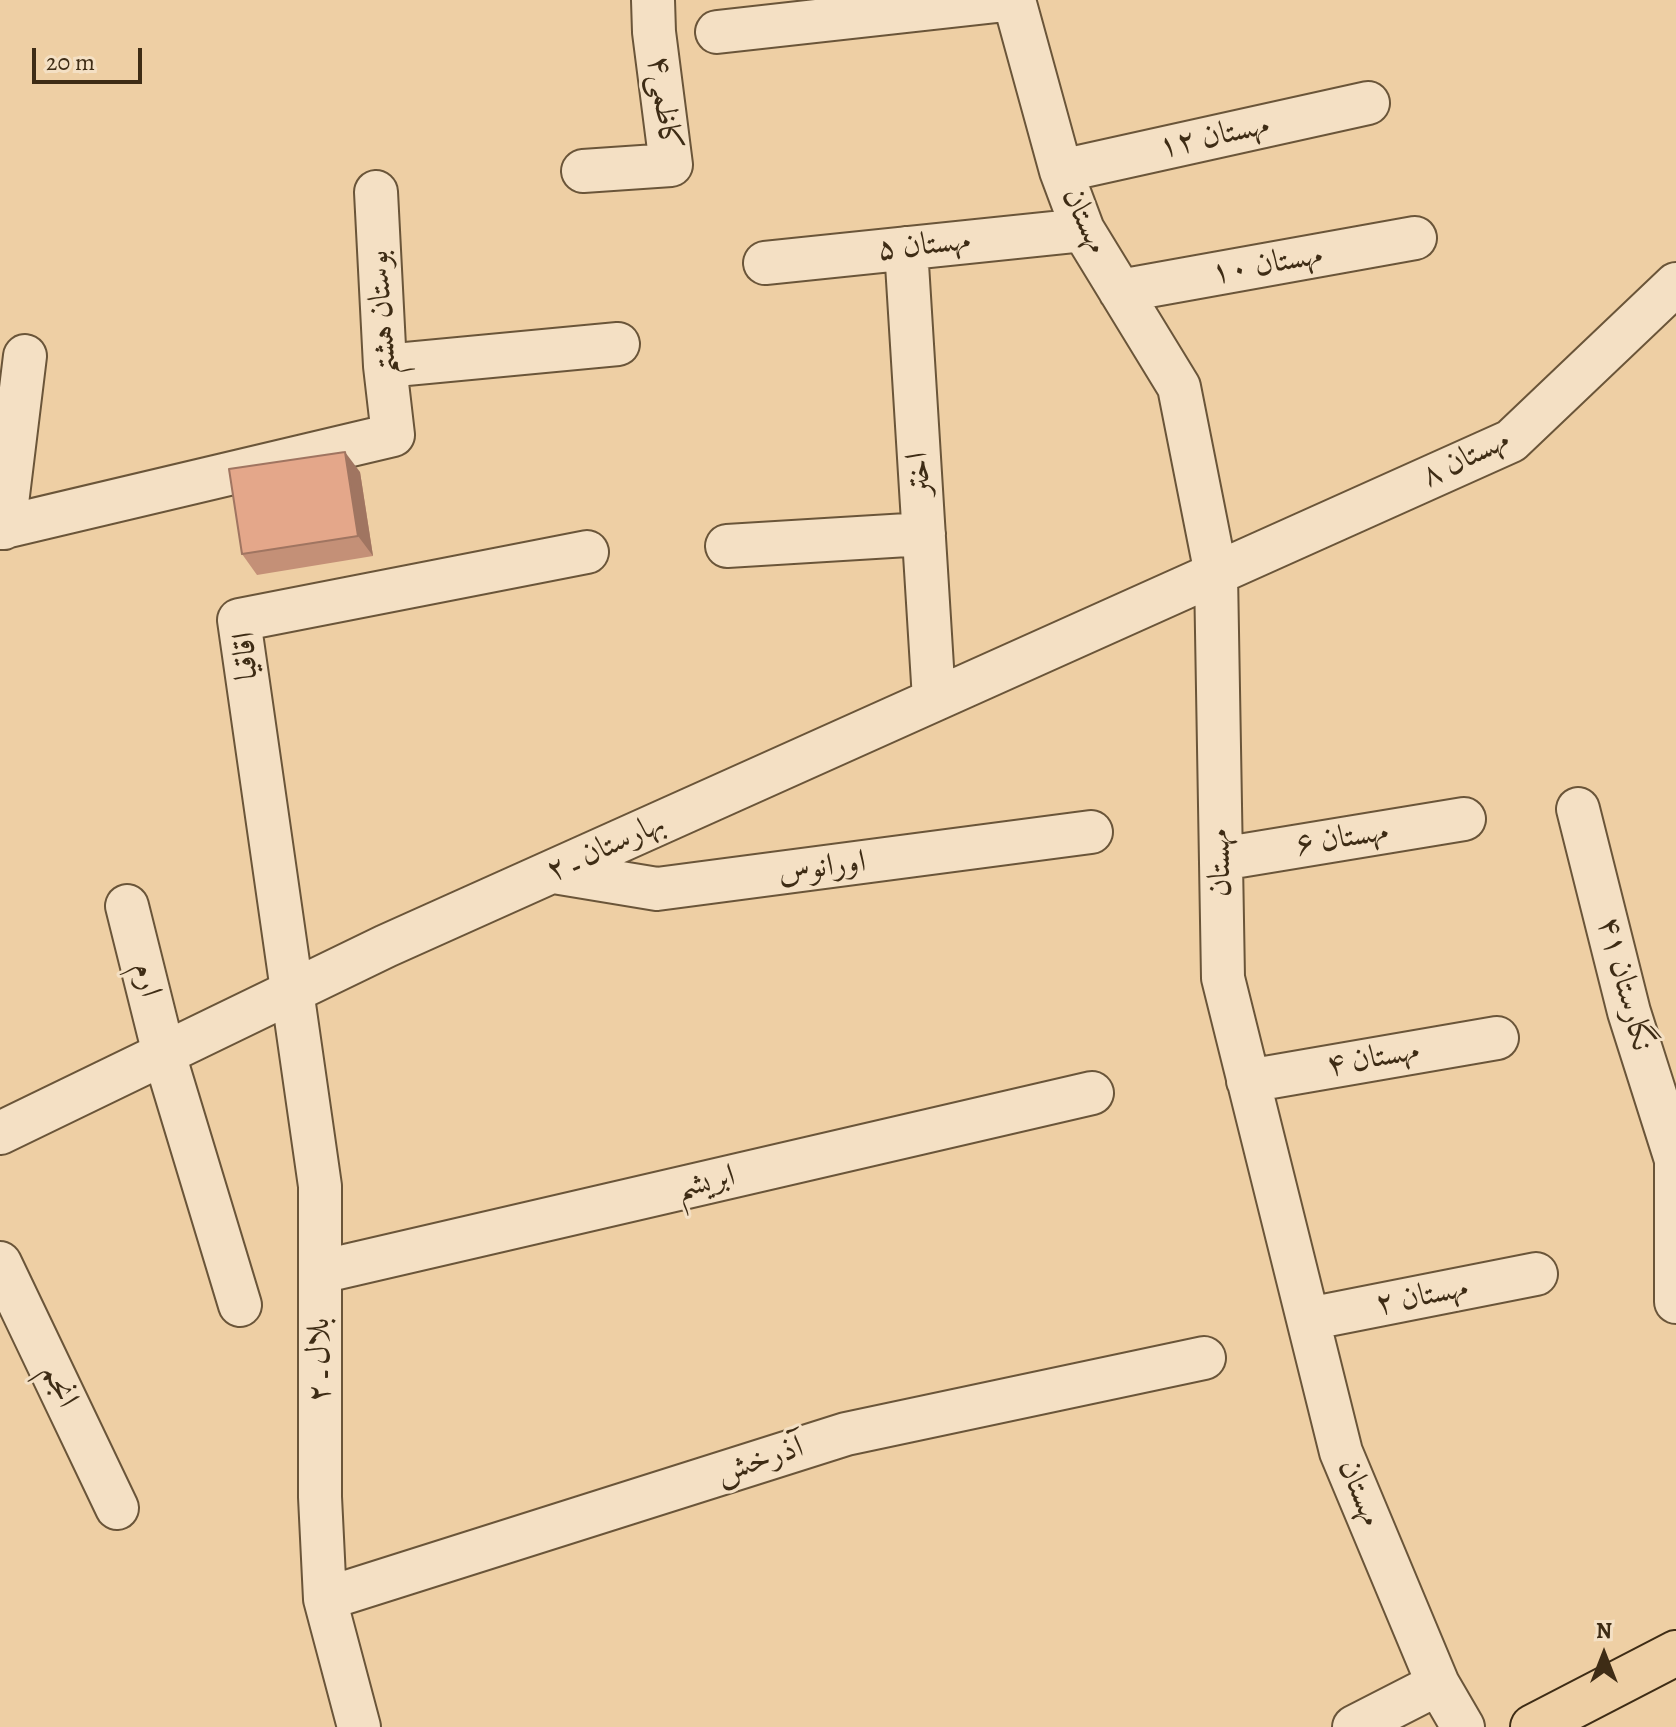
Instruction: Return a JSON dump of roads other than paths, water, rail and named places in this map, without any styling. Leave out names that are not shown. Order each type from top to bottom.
[{"type":"main road","points":[[1533,1727],[1676,1653]]},
{"type":"street","name":"کاظمی۴","points":[[583,171],[671,165],[654,32],[653,0]]},
{"type":"street","points":[[717,32],[1006,0]]},
{"type":"street","name":"مهستان","points":[[1014,0],[1061,171],[1083,230],[1179,387],[1216,574],[1223,978],[1341,1452],[1438,1684],[1463,1727]]},
{"type":"street","name":"مهستان ۱۲","points":[[1061,171],[1368,103]]},
{"type":"street","name":"بوستان هشتم","points":[[2,528],[393,435],[385,366],[376,192]]},
{"type":"street","name":"مهستان ۵","points":[[765,263],[1083,230]]},
{"type":"street","name":"مهستان ۱۰","points":[[1120,291],[1415,238]]},
{"type":"street","name":"اختر","points":[[906,248],[934,699]]},
{"type":"street","name":"مهستان ۸","points":[[1216,574],[1511,441],[1676,284]]},
{"type":"street","points":[[385,366],[618,344]]},
{"type":"street","points":[[2,528],[25,356]]},
{"type":"street","points":[[727,546],[924,534]]},
{"type":"street","name":"اقاقیا","points":[[294,990],[239,620],[587,552]]},
{"type":"street","name":"بهارستان ـ ۲","points":[[0,1133],[386,946],[1216,574]]},
{"type":"street","name":"نگارستان ۴۱","points":[[1578,809],[1629,1012],[1676,1160],[1676,1302]]},
{"type":"street","name":"مهستان ۶","points":[[1221,859],[1464,819]]},
{"type":"street","name":"اورانوس","points":[[554,872],[657,889],[1091,832]]},
{"type":"street","name":"ارم","points":[[127,906],[164,1054],[240,1305]]},
{"type":"street","name":"بلال ـ ۲","points":[[294,990],[320,1186],[320,1497],[325,1599],[359,1727]]},
{"type":"street","name":"مهستان ۴","points":[[1248,1081],[1497,1038]]},
{"type":"street","name":"ابریشم","points":[[320,1272],[1092,1093]]},
{"type":"street","name":"انجم","points":[[0,1263],[117,1508]]},
{"type":"street","name":"مهستان ۲","points":[[1308,1319],[1536,1274]]},
{"type":"street","name":"آذرخش","points":[[325,1599],[846,1434],[1204,1358]]},
{"type":"street","points":[[1354,1727],[1438,1684]]}]
